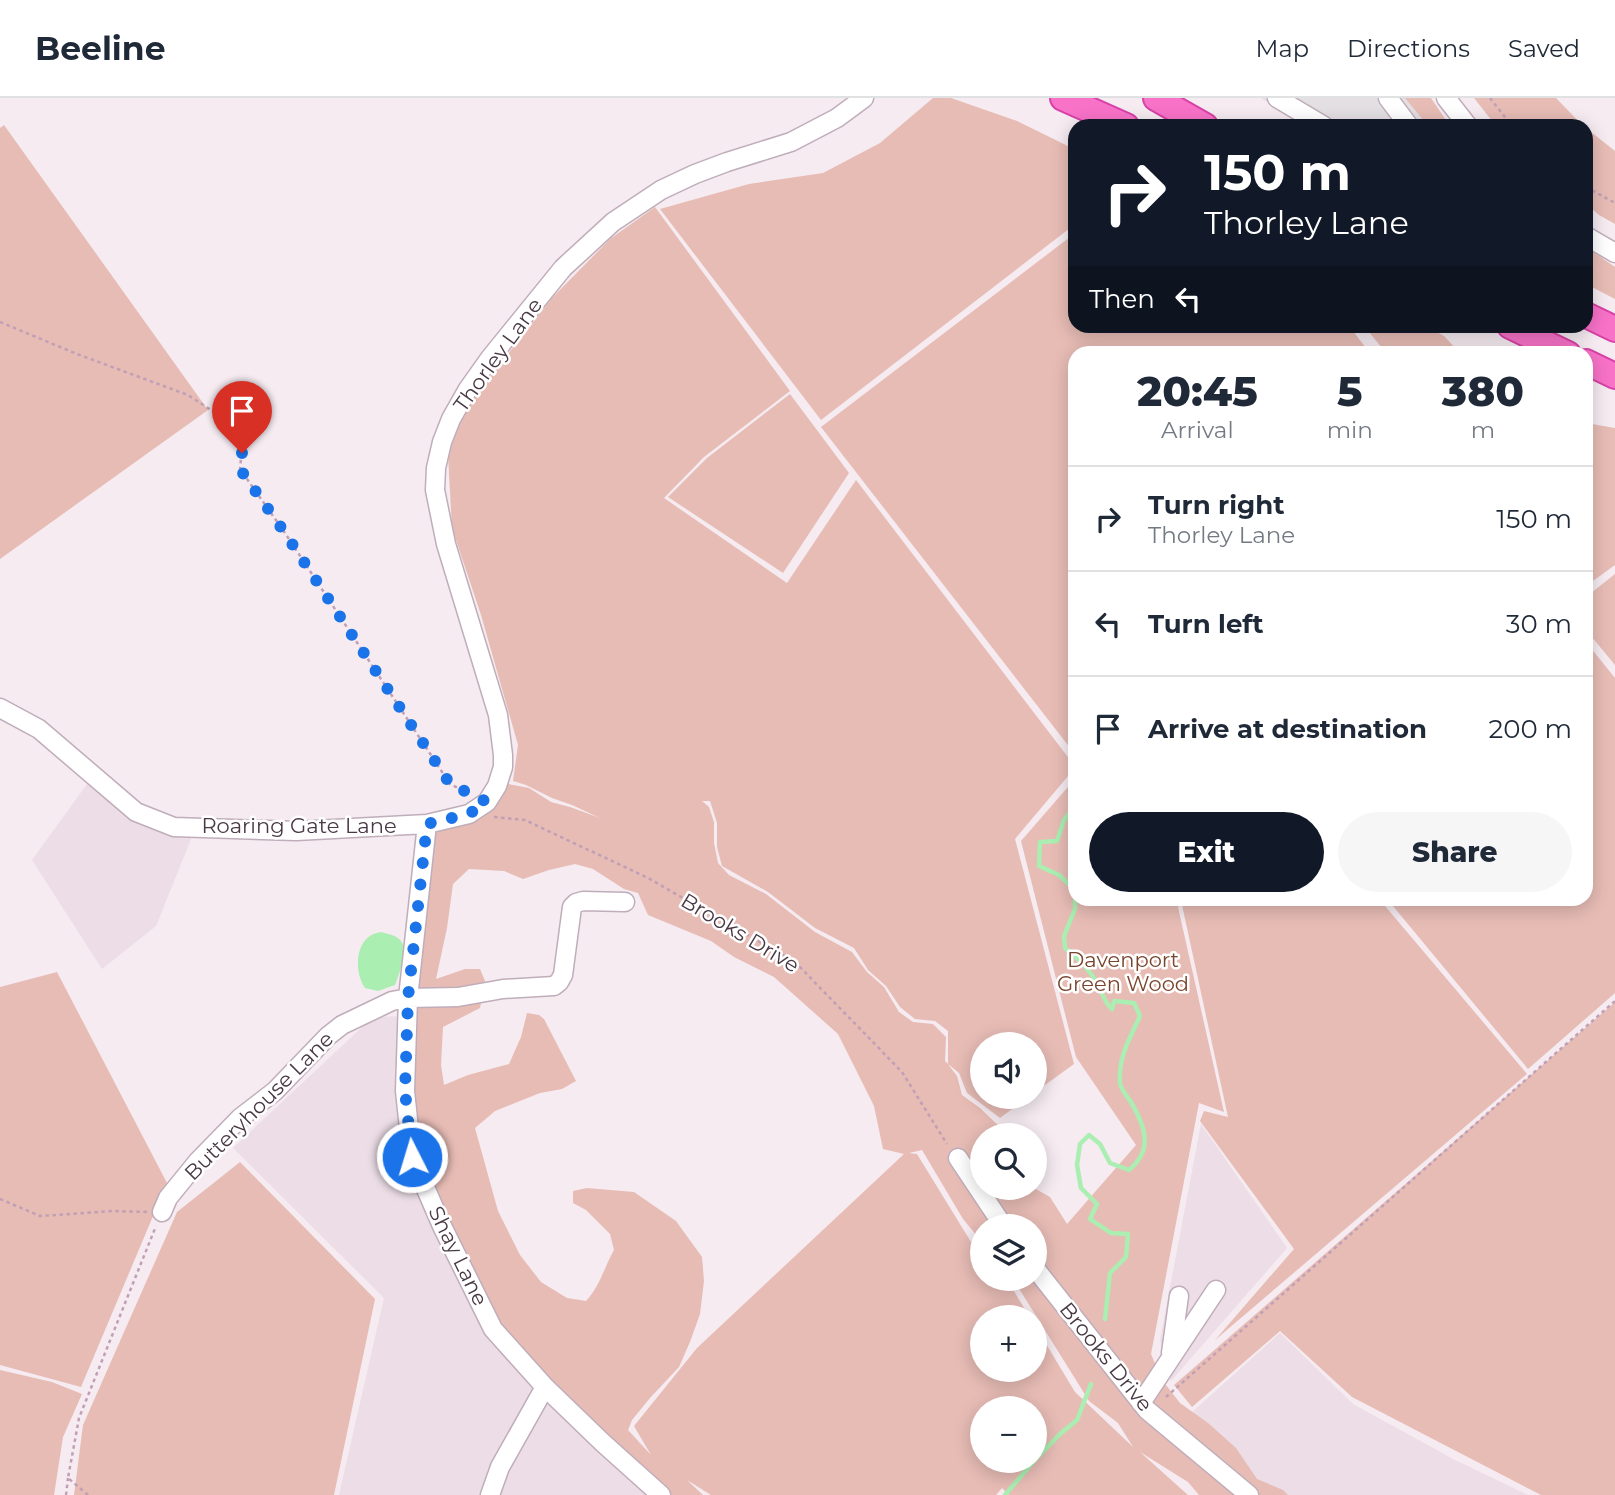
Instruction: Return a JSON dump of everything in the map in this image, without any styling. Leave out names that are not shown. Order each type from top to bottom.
[{"type":"highway","points":[[1063,98],[1110,119]]},
{"type":"highway","points":[[1088,98],[1124,119]]},
{"type":"highway","points":[[1160,100],[1193,119]]},
{"type":"highway","points":[[1593,318],[1615,328]]},
{"type":"highway","points":[[1524,333],[1551,346]]},
{"type":"highway","points":[[1593,365],[1615,376]]},
{"type":"street","name":"Thorley Lane","points":[[487,802],[497,786],[503,766],[498,715],[446,544],[435,490],[436,468],[451,419],[468,389],[563,268],[613,222],[661,190],[727,162],[791,142],[837,118],[864,98]]},
{"type":"street","points":[[1277,98],[1312,119]]},
{"type":"street","points":[[1388,98],[1404,119]]},
{"type":"street","points":[[1446,98],[1462,119]]},
{"type":"street","points":[[1593,240],[1615,253]]},
{"type":"street","name":"Roaring Gate Lane","points":[[0,708],[39,729],[135,812],[174,827],[296,831],[427,824]]},
{"type":"street","points":[[427,824],[469,814],[487,802]]},
{"type":"street","name":"Shay Lane","points":[[427,824],[408,998],[405,1091],[412,1157],[442,1226],[493,1329],[545,1387],[661,1495]]},
{"type":"street","name":"Butteryhouse Lane","points":[[162,1212],[168,1198],[198,1161],[240,1118],[275,1091],[342,1025],[392,1001],[408,998],[438,998],[503,989],[554,986],[563,975],[572,907],[583,901],[625,902]]},
{"type":"street","points":[[958,1158],[995,1214]]},
{"type":"street","name":"Brooks Drive","points":[[1047,1284],[1145,1408],[1249,1495]]},
{"type":"street","points":[[1145,1408],[1170,1360],[1216,1290]]},
{"type":"street","points":[[1170,1360],[1179,1296]]},
{"type":"street","points":[[490,1495],[500,1467],[545,1387]]},
{"type":"path","points":[[1490,98],[1506,119]]},
{"type":"path","points":[[1593,191],[1615,203]]},
{"type":"path","points":[[0,322],[188,395],[217,414],[243,437],[240,469],[450,784],[487,802]]},
{"type":"path","name":"Brooks Drive","points":[[469,814],[525,820],[648,878],[796,962],[901,1072],[947,1144]]},
{"type":"path","points":[[1145,1408],[1615,1001]]},
{"type":"path","points":[[0,1199],[40,1216],[112,1211],[162,1212],[79,1418],[66,1495]]},
{"type":"path","points":[[68,1478],[88,1495]]},
{"type":"shaded area","points":[[1261,98],[1405,98],[1422,119],[1293,119]]},
{"type":"shaded area","points":[[90,780],[136,822],[193,834],[156,926],[102,969],[32,860]]},
{"type":"shaded area","points":[[381,932],[399,939],[404,950],[395,985],[378,991],[365,988],[358,963],[361,946],[366,939]]},
{"type":"shaded area","points":[[408,1016],[405,1091],[661,1495],[339,1495],[384,1298],[233,1148],[373,1017]]},
{"type":"shaded area","points":[[1201,1124],[1287,1248],[1171,1381],[1160,1340]]},
{"type":"shaded area","points":[[1280,1333],[1353,1404],[1455,1460],[1528,1495],[1249,1495],[1171,1431]]},
{"type":"green space","points":[[933,98],[951,98],[1017,121],[1068,146],[1068,230],[821,420],[660,209],[749,184],[823,173],[880,143]]},
{"type":"green space","points":[[1387,98],[1431,98],[1445,119],[1404,119]]},
{"type":"green space","points":[[1474,98],[1556,98],[1576,119],[1490,119]]},
{"type":"green space","points":[[4,125],[208,410],[0,559],[0,128]]},
{"type":"green space","points":[[1593,134],[1615,151],[1615,224],[1593,210]]},
{"type":"green space","name":"Davenport Green Wood","points":[[655,207],[790,391],[704,457],[664,498],[787,583],[856,480],[1068,757],[1068,776],[1015,839],[1074,1064],[1047,1084],[1047,1032],[970,1032],[970,1095],[959,1073],[948,1064],[957,1076],[962,1095],[970,1101],[970,1109],[981,1109],[996,1123],[970,1123],[970,1200],[1047,1200],[1047,1195],[1067,1224],[1136,1145],[1076,1057],[1021,841],[1068,787],[1068,906],[1179,906],[1224,1112],[1199,1103],[1151,1354],[1162,1380],[1180,1403],[1236,1448],[1257,1479],[1283,1490],[1288,1495],[1199,1495],[1188,1482],[1140,1452],[1188,1495],[1009,1495],[1002,1488],[996,1495],[711,1495],[687,1480],[703,1495],[661,1495],[493,1329],[412,1157],[405,1091],[427,824],[447,820],[503,783],[529,788],[551,802],[600,818],[513,781],[518,745],[481,615],[452,528],[448,455],[466,407],[552,298],[610,239]],"holes":[[[702,801],[710,801],[717,823],[717,847],[722,866],[768,892],[815,928],[854,948],[868,970],[886,986],[900,1007],[915,1019],[935,1021],[948,1031],[948,1064],[945,1061],[946,1037],[933,1024],[913,1022],[899,1012],[884,987],[867,972],[852,952],[815,932],[766,894],[729,875],[718,863],[714,822],[709,807]],[[575,864],[593,869],[624,889],[638,893],[648,915],[711,941],[734,957],[774,977],[838,1034],[874,1106],[883,1149],[904,1154],[697,1348],[634,1426],[651,1455],[628,1430],[632,1420],[679,1367],[690,1342],[700,1314],[704,1281],[702,1257],[676,1221],[634,1192],[587,1188],[573,1191],[573,1203],[586,1210],[610,1234],[614,1250],[598,1283],[586,1301],[567,1298],[541,1282],[520,1255],[498,1211],[475,1128],[495,1111],[540,1093],[562,1089],[576,1081],[544,1019],[539,1015],[527,1013],[521,1037],[509,1064],[468,1075],[444,1085],[441,1065],[443,1027],[480,1008],[485,981],[480,969],[465,969],[436,979],[453,884],[469,869],[504,871],[523,879]],[[922,1150],[970,1227],[970,1214],[1047,1214],[1047,1291],[1020,1291],[1029,1305],[1047,1305],[1047,1334],[1089,1401],[1118,1423],[1133,1447],[1075,1392],[1047,1346],[1047,1382],[970,1382],[970,1305],[1022,1305],[1014,1291],[970,1291],[970,1240],[917,1154],[909,1153]]]},
{"type":"green space","points":[[1068,239],[1068,333],[1354,333],[1365,346],[1068,346],[1068,745],[821,427]]},
{"type":"green space","points":[[1593,252],[1615,267],[1615,299],[1593,288]]},
{"type":"green space","points":[[1370,333],[1439,333],[1453,346],[1380,346]]},
{"type":"green space","points":[[790,394],[849,473],[783,573],[668,497],[707,458]]},
{"type":"green space","points":[[1593,424],[1615,428],[1615,565],[1593,581]]},
{"type":"green space","points":[[1615,574],[1615,665],[1593,638],[1593,591]]},
{"type":"green space","points":[[1593,651],[1615,678],[1615,993],[1528,1069],[1393,906],[1593,906]]},
{"type":"green space","points":[[1182,906],[1385,906],[1527,1074],[1215,1340],[1294,1249],[1200,1121],[1204,1111],[1228,1117]]},
{"type":"green space","points":[[57,972],[167,1183],[81,1387],[0,1365],[0,987]]},
{"type":"green space","points":[[1615,1002],[1615,1495],[1541,1495],[1352,1397],[1280,1331],[1192,1407],[1174,1385]]},
{"type":"green space","points":[[988,1109],[1012,1109],[1000,1118]]},
{"type":"green space","points":[[240,1162],[375,1299],[334,1495],[74,1495],[83,1425],[177,1212]]},
{"type":"green space","points":[[0,1370],[52,1382],[82,1394],[63,1437],[54,1495],[0,1495]]},
{"type":"waterway","points":[[1068,815],[1057,841],[1040,842],[1039,866],[1059,875],[1068,883]]},
{"type":"waterway","points":[[1075,906],[1064,936],[1065,948],[1090,973],[1112,1009],[1114,1001],[1134,1003],[1140,1016],[1123,1056],[1120,1083],[1143,1129],[1145,1137],[1142,1154],[1129,1170],[1110,1163],[1100,1144],[1089,1135],[1080,1144],[1077,1165],[1081,1188],[1097,1204],[1090,1219],[1111,1233],[1128,1234],[1126,1257],[1110,1273],[1105,1319]]},
{"type":"waterway","points":[[1047,1448],[1077,1420],[1091,1384]]},
{"type":"waterway","points":[[1005,1495],[1024,1473]]},
{"type":"route","points":[[242,453],[240,469],[450,784],[487,802],[469,814],[427,824],[408,998],[405,1091],[412,1157]]}]
